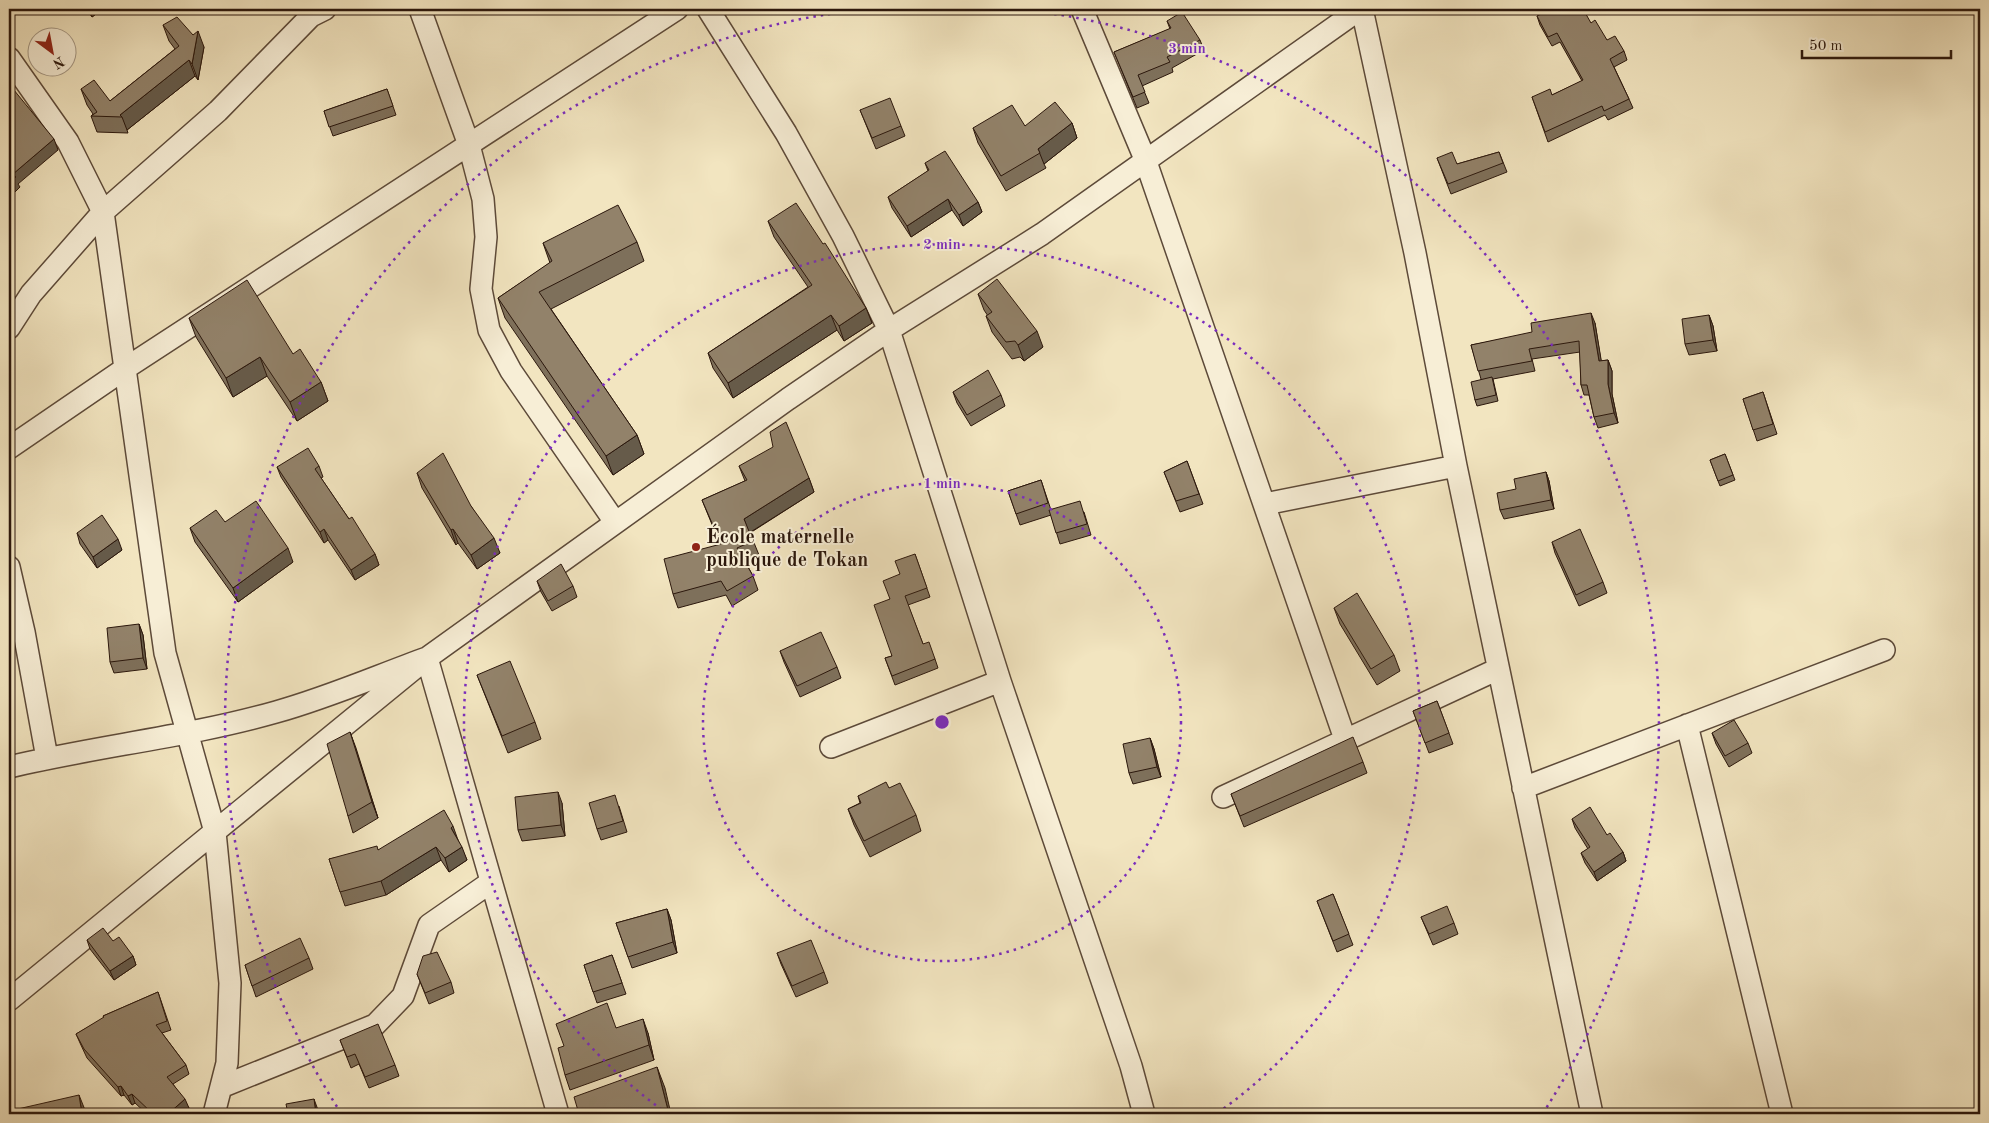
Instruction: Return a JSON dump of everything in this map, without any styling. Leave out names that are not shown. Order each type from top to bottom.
[{"type":"street","points":[[420,9],[469,145],[483,199],[486,237],[481,289],[489,330],[511,371],[615,522]]},
{"type":"street","points":[[9,448],[126,368],[677,9]]},
{"type":"street","points":[[708,9],[786,132],[843,236],[889,330],[1000,681],[1131,1066],[1144,1114]]},
{"type":"street","points":[[1082,9],[1145,160],[1345,740]]},
{"type":"street","points":[[9,1000],[426,658],[615,522],[889,330],[1042,234],[1361,9],[1415,253],[1456,466],[1592,1114]]},
{"type":"street","points":[[9,328],[31,294],[103,212],[218,111],[315,11]]},
{"type":"street","points":[[9,58],[68,142],[103,212],[165,653],[215,832],[230,983],[227,1063],[214,1114]]},
{"type":"street","points":[[1265,504],[1456,466]]},
{"type":"street","points":[[9,567],[24,632],[47,758]]},
{"type":"street","points":[[1523,788],[1884,650]]},
{"type":"street","points":[[9,767],[47,758],[188,733],[278,712],[426,658]]},
{"type":"street","points":[[426,658],[558,1114]]},
{"type":"street","points":[[1223,796],[1498,668]]},
{"type":"street","points":[[831,747],[1000,681]]},
{"type":"street","points":[[1687,726],[1782,1114]]},
{"type":"street","points":[[221,1087],[375,1024],[402,996],[429,925],[491,882]]},
{"type":"building","points":[[1551,9],[1583,9],[1591,23],[1595,20],[1607,40],[1615,36],[1624,51],[1610,59],[1629,99],[1604,111],[1602,106],[1545,132],[1532,97],[1550,89],[1552,95],[1583,80],[1557,33],[1548,37],[1537,16]]},
{"type":"building","points":[[1182,12],[1200,40],[1167,57],[1170,62],[1138,75],[1145,92],[1133,97],[1114,52],[1171,28],[1167,21]]},
{"type":"building","points":[[177,17],[193,35],[198,31],[192,64],[189,60],[120,115],[122,117],[91,116],[97,112],[81,89],[94,80],[110,101],[179,46],[163,25]]},
{"type":"building","points":[[9,84],[54,139],[13,174],[16,177],[9,183]]},
{"type":"building","points":[[387,89],[393,106],[329,127],[324,111]]},
{"type":"building","points":[[890,98],[901,126],[872,138],[860,110]]},
{"type":"building","points":[[1055,102],[1072,123],[1038,149],[1040,153],[1001,176],[973,128],[1012,105],[1025,126]]},
{"type":"building","points":[[945,151],[978,202],[959,215],[948,199],[907,226],[888,197],[929,170],[925,163]]},
{"type":"building","points":[[1452,152],[1457,164],[1499,152],[1503,163],[1448,184],[1437,158]]},
{"type":"building","points":[[796,203],[823,244],[825,243],[866,308],[839,326],[831,315],[728,383],[708,353],[812,285],[768,221]]},
{"type":"building","points":[[618,205],[637,242],[539,292],[637,435],[606,456],[498,298],[552,261],[543,243]]},
{"type":"building","points":[[997,279],[1037,331],[1018,345],[1015,341],[1006,342],[986,316],[992,312],[978,294]]},
{"type":"building","points":[[247,280],[293,354],[300,349],[321,382],[290,402],[260,357],[226,378],[189,318]]},
{"type":"building","points":[[1591,313],[1599,361],[1608,360],[1608,384],[1614,413],[1594,417],[1587,385],[1581,385],[1579,341],[1529,349],[1532,361],[1478,371],[1471,345],[1532,332],[1531,323]]},
{"type":"building","points":[[1709,315],[1713,340],[1685,344],[1682,319]]},
{"type":"building","points":[[988,370],[1001,395],[967,415],[953,392]]},
{"type":"building","points":[[1492,377],[1496,395],[1475,400],[1471,382]]},
{"type":"building","points":[[1763,392],[1773,424],[1753,430],[1743,399]]},
{"type":"building","points":[[786,422],[809,478],[744,519],[753,541],[737,548],[753,576],[727,591],[721,581],[673,594],[664,559],[721,544],[702,500],[747,480],[739,466],[773,447],[770,432]]},
{"type":"building","points":[[308,448],[319,466],[315,469],[349,519],[352,517],[375,554],[351,570],[324,529],[320,532],[277,467]]},
{"type":"building","points":[[443,453],[471,506],[494,538],[471,555],[453,529],[451,530],[417,473]]},
{"type":"building","points":[[1725,454],[1733,475],[1718,481],[1710,460]]},
{"type":"building","points":[[1187,461],[1199,494],[1176,501],[1164,472]]},
{"type":"building","points":[[1546,472],[1551,500],[1500,510],[1497,493],[1516,489],[1514,479]]},
{"type":"building","points":[[1041,480],[1048,503],[1016,514],[1008,491]]},
{"type":"building","points":[[256,501],[288,548],[233,588],[190,528],[216,510],[225,522]]},
{"type":"building","points":[[1080,501],[1087,524],[1056,533],[1049,510]]},
{"type":"building","points":[[102,515],[118,539],[93,557],[77,533]]},
{"type":"building","points":[[1580,529],[1603,582],[1576,595],[1552,542]]},
{"type":"building","points":[[915,554],[927,588],[905,596],[923,644],[929,642],[935,659],[892,676],[885,658],[892,656],[874,605],[890,599],[883,581],[900,574],[895,561]]},
{"type":"building","points":[[561,564],[573,586],[548,601],[537,581]]},
{"type":"building","points":[[1357,593],[1394,655],[1371,669],[1334,608]]},
{"type":"building","points":[[139,624],[143,658],[110,662],[107,628]]},
{"type":"building","points":[[821,632],[837,667],[797,686],[780,651]]},
{"type":"building","points":[[510,661],[535,722],[502,736],[477,675]]},
{"type":"building","points":[[1437,701],[1449,733],[1425,743],[1413,711]]},
{"type":"building","points":[[1734,720],[1748,743],[1725,756],[1712,733]]},
{"type":"building","points":[[350,732],[372,802],[348,816],[327,744]]},
{"type":"building","points":[[1353,737],[1363,762],[1240,816],[1231,794]]},
{"type":"building","points":[[1150,738],[1157,767],[1129,773],[1123,744]]},
{"type":"building","points":[[886,782],[889,788],[900,783],[916,815],[864,841],[848,809],[861,803],[858,796]]},
{"type":"building","points":[[558,792],[561,825],[518,830],[515,797]]},
{"type":"building","points":[[615,795],[623,821],[597,829],[589,803]]},
{"type":"building","points":[[1590,807],[1607,835],[1610,833],[1623,852],[1594,872],[1581,853],[1590,847],[1572,819]]},
{"type":"building","points":[[444,810],[453,826],[451,828],[462,847],[445,858],[436,847],[381,881],[340,892],[329,859],[377,846],[378,850]]},
{"type":"building","points":[[1333,894],[1349,934],[1333,941],[1317,901]]},
{"type":"building","points":[[1447,906],[1454,923],[1429,934],[1421,917]]},
{"type":"building","points":[[667,909],[673,942],[628,957],[616,923]]},
{"type":"building","points":[[103,928],[113,941],[119,937],[133,956],[110,971],[87,940]]},
{"type":"building","points":[[300,938],[309,958],[252,986],[245,965]]},
{"type":"building","points":[[811,940],[824,972],[792,986],[777,953]]},
{"type":"building","points":[[437,952],[451,982],[425,993],[417,974],[423,956]]},
{"type":"building","points":[[612,955],[622,983],[593,992],[584,965]]},
{"type":"building","points":[[158,992],[167,1021],[156,1025],[186,1065],[167,1077],[185,1099],[168,1114],[153,1114],[132,1094],[128,1096],[121,1086],[118,1087],[84,1049],[76,1034],[103,1016]]},
{"type":"building","points":[[607,1003],[616,1028],[643,1019],[649,1045],[565,1075],[558,1048],[564,1046],[556,1024]]},
{"type":"building","points":[[378,1024],[395,1065],[365,1077],[355,1054],[347,1057],[340,1040]]},
{"type":"building","points":[[657,1067],[669,1114],[579,1114],[574,1097]]},
{"type":"building","points":[[79,1095],[82,1114],[9,1114],[9,1111]]},
{"type":"building","points":[[314,1099],[316,1114],[288,1114],[286,1104]]},
{"type":"place","name":"École maternelle publique de Tokan","points":[[696,547]]}]
